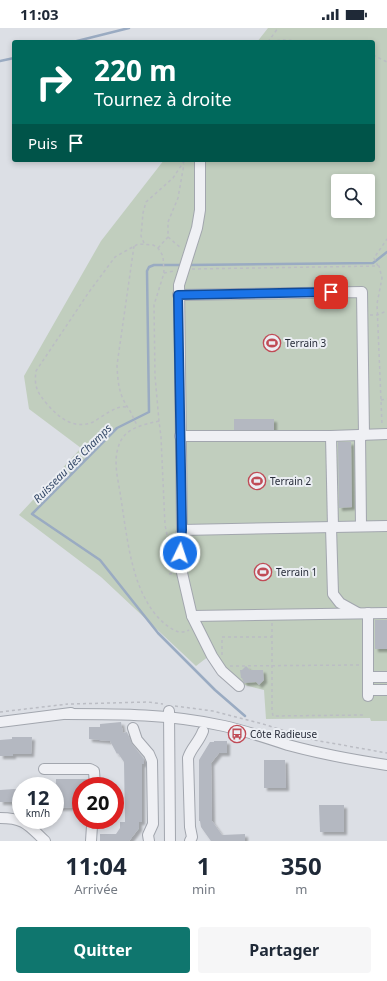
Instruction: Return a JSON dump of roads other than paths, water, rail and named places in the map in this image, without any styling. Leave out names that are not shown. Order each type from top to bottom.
[{"type":"street","points":[[200,162],[200,210],[197,228],[185,263],[178,295],[182,530],[180,542],[180,564],[192,616],[212,656],[222,671],[239,686]]},
{"type":"street","points":[[178,295],[362,292],[361,526]]},
{"type":"street","points":[[180,436],[331,436],[387,434]]},
{"type":"street","points":[[331,436],[333,594],[340,603],[358,613]]},
{"type":"street","points":[[182,530],[387,526]]},
{"type":"street","points":[[368,613],[368,693],[387,690]]},
{"type":"street","points":[[192,616],[387,613]]},
{"type":"street","points":[[369,677],[387,677]]},
{"type":"street","points":[[0,722],[96,709],[120,708],[215,719],[239,726],[261,736],[289,745],[344,758],[387,765]]},
{"type":"street","points":[[169,714],[170,841]]},
{"type":"street","points":[[133,728],[137,740],[149,754],[152,761],[153,824],[148,835],[149,841]]},
{"type":"street","points":[[190,841],[192,837],[190,827],[188,758],[190,750],[200,739],[203,732]]},
{"type":"street","points":[[44,769],[90,769],[94,771],[94,777]]},
{"type":"street","points":[[0,818],[14,818],[21,821],[28,825],[45,841]]},
{"type":"street","points":[[91,841],[92,829]]},
{"type":"waterway","points":[[81,40],[129,28]]},
{"type":"waterway","points":[[0,61],[12,58]]},
{"type":"waterway","name":"Ruisseau des Champs","points":[[188,265],[373,263],[387,252]]},
{"type":"waterway","name":"Ruisseau des Champs","points":[[183,265],[154,265],[149,267],[147,271],[149,412],[117,428],[32,514],[100,560],[158,633],[215,690],[245,716]]},
{"type":"place","name":"Terrain 3","points":[[272,343]]},
{"type":"place","name":"Terrain 2","points":[[257,481]]},
{"type":"place","name":"Terrain 1","points":[[263,572]]},
{"type":"place","name":"Côte Radieuse","points":[[237,734]]}]
